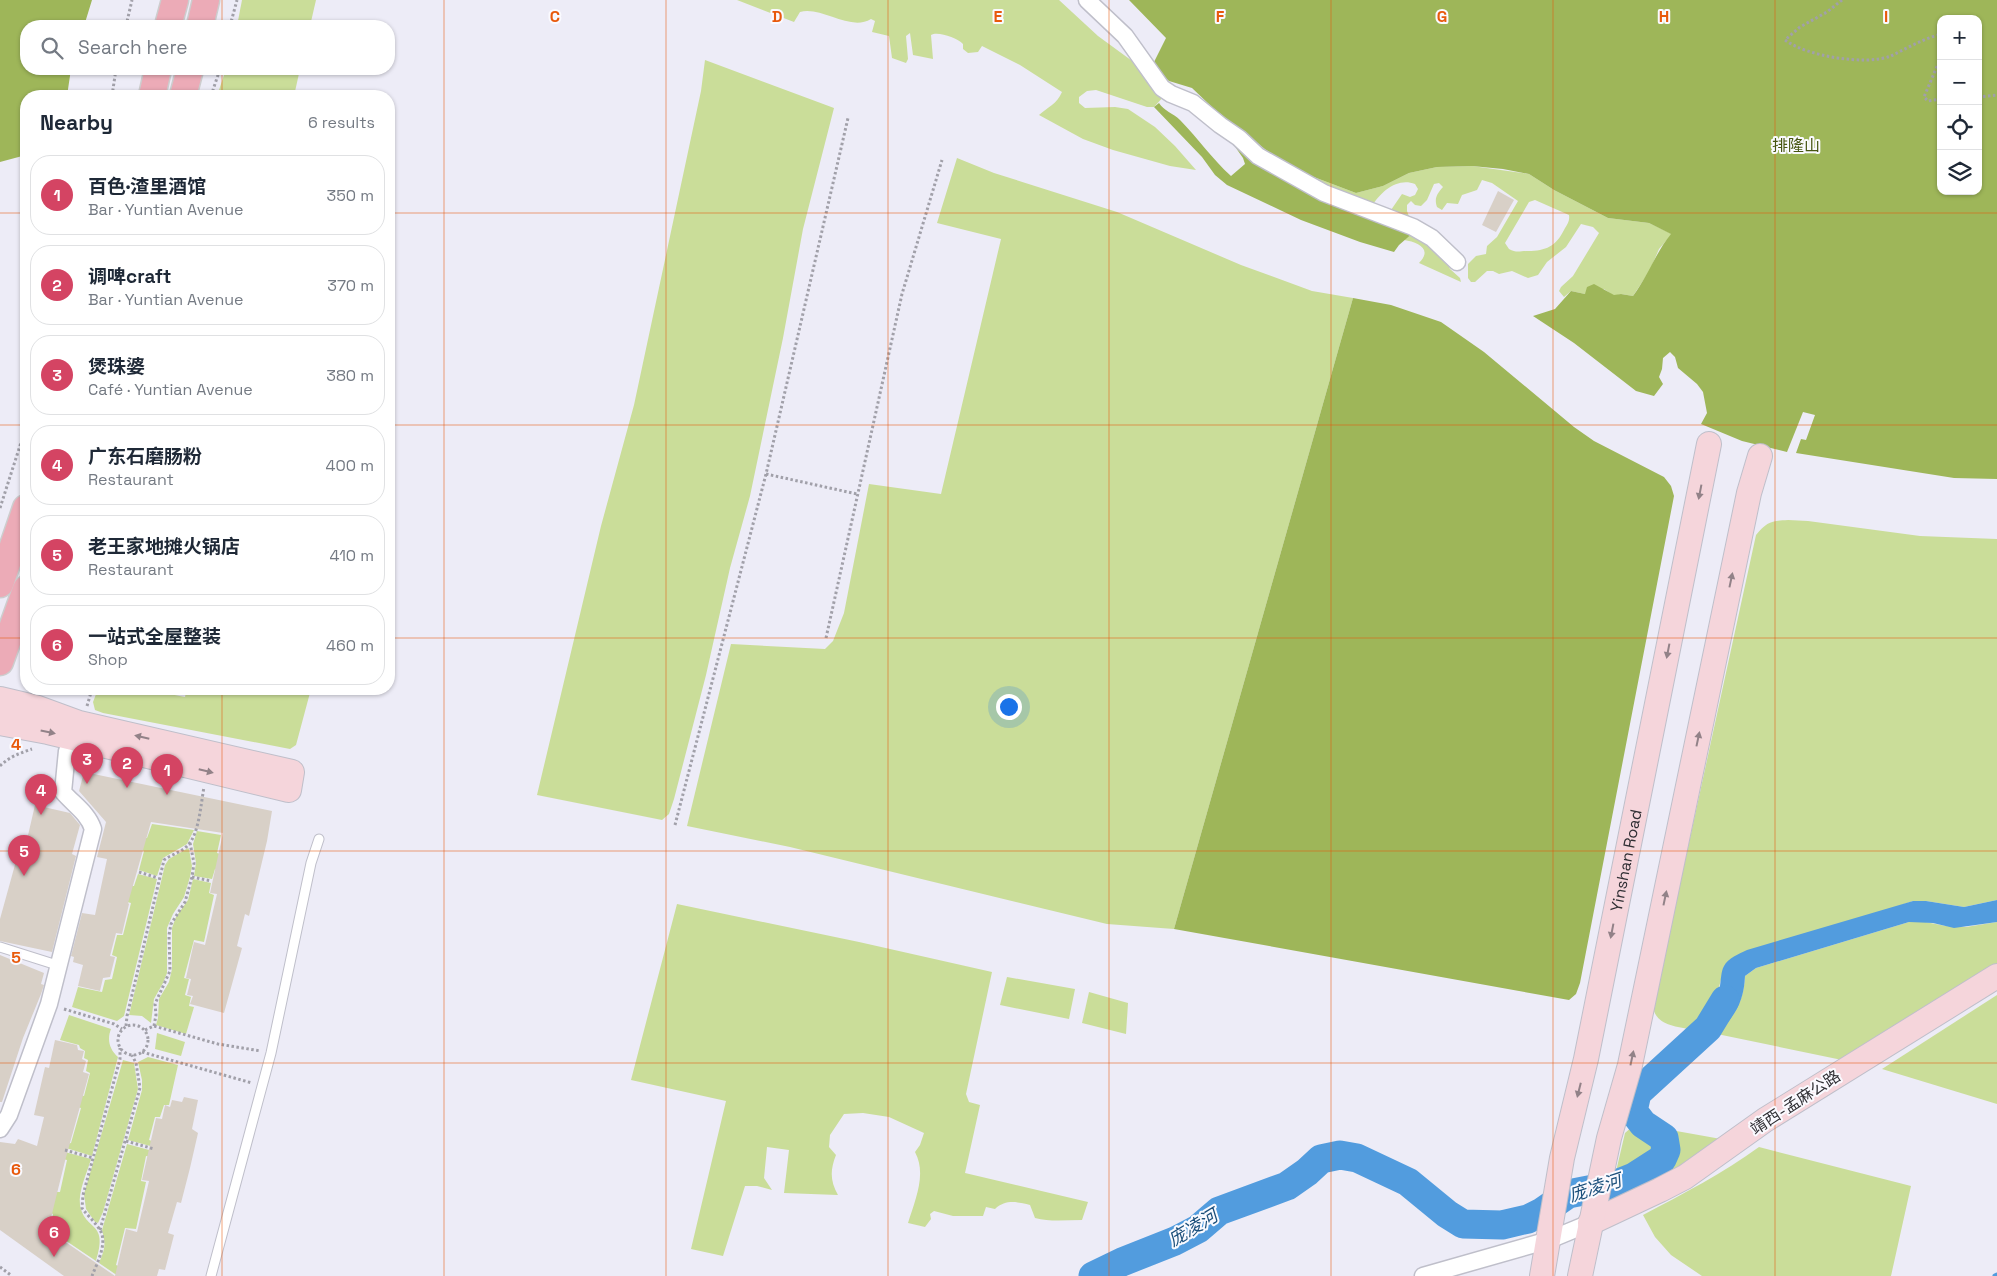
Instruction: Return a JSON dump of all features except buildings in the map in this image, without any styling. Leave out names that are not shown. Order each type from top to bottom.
[{"type":"main road","points":[[170,20],[175,0]]},
{"type":"main road","points":[[201,20],[206,0]]},
{"type":"main road","points":[[153,90],[157,75]]},
{"type":"main road","points":[[185,90],[188,75]]},
{"type":"main road","name":"Yinshan Road","points":[[1542,1276],[1562,1158],[1586,1059],[1709,444]]},
{"type":"main road","points":[[1580,1276],[1609,1138],[1630,1065],[1749,493],[1760,456]]},
{"type":"main road","points":[[0,584],[20,526]]},
{"type":"main road","points":[[0,662],[20,606]]},
{"type":"main road","points":[[0,699],[38,708],[80,723],[292,772],[289,790],[48,732],[0,723]]},
{"type":"main road","name":"靖西-孟麻公路","points":[[1592,1213],[1660,1190],[1685,1177],[1765,1120],[1997,976]]},
{"type":"street","points":[[1087,0],[1125,36],[1162,88],[1193,103],[1239,138],[1258,156],[1324,193],[1413,226],[1432,238],[1457,262]]},
{"type":"street","points":[[0,1129],[9,1114],[49,1004],[93,829],[83,812],[63,792],[67,751]]},
{"type":"street","points":[[1423,1276],[1549,1240],[1592,1213]]},
{"type":"lane","points":[[210,1276],[263,1086],[311,863],[319,839]]},
{"type":"lane","points":[[0,947],[60,966]]},
{"type":"path","points":[[127,20],[132,0]]},
{"type":"path","points":[[232,20],[237,0]]},
{"type":"path","points":[[1842,0],[1827,12],[1800,27],[1785,40],[1798,47],[1830,57],[1852,60],[1877,59],[1890,56],[1922,40],[1937,35]]},
{"type":"path","points":[[1937,66],[1924,97],[1928,101],[1937,100]]},
{"type":"path","points":[[113,90],[115,75]]},
{"type":"path","points":[[214,90],[218,75]]},
{"type":"path","points":[[1982,97],[1997,95]]},
{"type":"path","points":[[675,826],[766,474],[848,118]]},
{"type":"path","points":[[826,638],[902,294],[942,160]]},
{"type":"path","points":[[0,508],[20,445]]},
{"type":"path","points":[[766,474],[857,494]]},
{"type":"path","points":[[87,707],[90,695]]},
{"type":"path","points":[[126,1026],[158,878],[164,860],[183,850],[190,843],[200,814],[205,781]]},
{"type":"path","points":[[154,1026],[155,1004],[170,971],[169,935],[171,924],[186,902],[192,877],[194,863],[190,843]]},
{"type":"path","points":[[139,872],[158,878]]},
{"type":"path","points":[[192,877],[211,881]]},
{"type":"path","points":[[49,1004],[114,1024],[122,1029]]},
{"type":"path","points":[[92,1276],[102,1250],[103,1239],[100,1230],[82,1208],[83,1195],[120,1059],[118,1038],[122,1029],[126,1026],[136,1024],[146,1030],[149,1040],[146,1049],[142,1052],[132,1055],[123,1052],[120,1048]]},
{"type":"path","points":[[146,1030],[154,1026],[218,1044],[271,1053]]},
{"type":"path","points":[[142,1052],[263,1086]]},
{"type":"path","points":[[100,1230],[140,1088],[136,1063],[132,1055]]},
{"type":"path","points":[[126,1141],[154,1149]]},
{"type":"path","points":[[65,1150],[93,1158]]},
{"type":"path","points":[[0,1267],[12,1276]]},
{"type":"green space","points":[[0,0],[92,0],[86,20],[20,20],[20,75],[70,75],[68,90],[20,90],[20,157],[0,162]]},
{"type":"green space","points":[[242,0],[316,0],[311,20],[238,20]]},
{"type":"green space","points":[[737,0],[1059,0],[1098,36],[1139,66],[1164,96],[1154,107],[1147,107],[1096,90],[1087,91],[1079,97],[1079,103],[1085,108],[1115,107],[1128,109],[1155,127],[1196,170],[1170,166],[1113,150],[1083,139],[1039,115],[1055,102],[1062,92],[1020,65],[982,46],[978,52],[968,53],[963,49],[963,44],[956,40],[934,34],[931,35],[933,59],[913,55],[910,33],[906,36],[908,59],[906,63],[892,58],[889,36],[872,32],[875,21],[871,19],[854,23],[809,11],[800,12],[794,22]]},
{"type":"green space","name":"排隆山","points":[[1129,0],[1997,0],[1997,479],[1954,478],[1796,453],[1801,439],[1806,440],[1815,415],[1803,412],[1787,452],[1742,441],[1701,424],[1707,413],[1703,392],[1697,384],[1678,368],[1675,357],[1670,352],[1663,358],[1659,377],[1663,384],[1654,396],[1636,391],[1574,343],[1533,316],[1555,309],[1571,291],[1585,294],[1587,287],[1594,284],[1614,295],[1633,296],[1671,234],[1649,223],[1608,218],[1554,190],[1529,174],[1503,169],[1472,166],[1437,167],[1409,173],[1383,186],[1356,193],[1306,174],[1266,150],[1213,108],[1192,88],[1169,81],[1152,66],[1166,38]]},
{"type":"green space","points":[[705,60],[834,108],[803,229],[783,338],[750,496],[730,568],[706,675],[674,799],[669,814],[662,820],[537,795],[601,526],[634,405],[701,91]]},
{"type":"green space","points":[[224,75],[299,75],[295,90],[219,90]]},
{"type":"green space","points":[[1159,103],[1180,120],[1231,176],[1245,164],[1229,138],[1414,232],[1394,252],[1360,242],[1301,220],[1227,185],[1215,175],[1202,157],[1154,107]]},
{"type":"green space","points":[[957,158],[994,173],[1117,212],[1241,265],[1312,291],[1353,298],[1174,929],[1107,924],[790,847],[687,826],[731,644],[825,649],[833,641],[844,613],[869,484],[941,494],[1001,239],[937,223]]},
{"type":"green space","points":[[1472,166],[1529,174],[1554,190],[1608,218],[1649,223],[1672,234],[1659,249],[1650,270],[1633,296],[1621,294],[1614,296],[1604,289],[1585,294],[1571,291],[1564,297],[1559,291],[1573,276],[1599,233],[1593,227],[1581,224],[1566,247],[1547,262],[1538,275],[1528,278],[1512,271],[1499,274],[1487,271],[1475,282],[1471,282],[1468,278],[1468,264],[1476,256],[1486,254],[1487,246],[1497,237],[1518,201],[1492,183],[1482,180],[1477,190],[1462,195],[1458,204],[1447,203],[1442,210],[1437,207],[1436,199],[1443,187],[1439,183],[1434,184],[1427,200],[1421,206],[1415,205],[1411,201],[1407,205],[1411,222],[1392,215],[1391,210],[1402,194],[1410,197],[1415,195],[1418,189],[1415,184],[1402,182],[1390,187],[1380,195],[1372,206],[1349,199],[1306,174],[1356,193],[1383,186],[1409,173],[1437,167]],"holes":[[[1535,200],[1569,215],[1568,223],[1561,235],[1550,247],[1534,251],[1516,251],[1509,249],[1505,243],[1529,202]]]},
{"type":"green space","points":[[1414,232],[1446,261],[1450,269],[1460,278],[1461,282],[1419,263],[1425,254],[1424,250],[1419,244],[1404,240]]},
{"type":"green space","points":[[1353,298],[1391,305],[1441,322],[1484,352],[1574,427],[1594,441],[1664,477],[1671,486],[1674,496],[1580,983],[1576,994],[1569,1000],[1174,929]]},
{"type":"green space","points":[[1788,520],[1920,536],[1997,539],[1997,900],[1964,907],[1926,901],[1913,901],[1724,966],[1714,1001],[1701,1023],[1694,1030],[1669,1025],[1659,1019],[1653,1008],[1756,535],[1763,527],[1770,523]]},
{"type":"green space","points":[[96,695],[175,695],[185,697],[185,695],[309,695],[296,745],[290,749],[103,713],[95,710],[93,702]]},
{"type":"green space","points":[[152,824],[194,830],[187,844],[163,858],[157,876],[139,870],[144,851],[140,849],[143,838],[147,838]]},
{"type":"green space","points":[[197,831],[221,835],[217,853],[223,855],[220,870],[215,869],[212,879],[194,876],[196,863],[193,844]]},
{"type":"green space","points":[[188,848],[192,866],[190,877],[184,897],[167,928],[167,973],[154,999],[151,1023],[142,1016],[129,1015],[165,865],[169,859]]},
{"type":"green space","points":[[138,874],[157,879],[124,1016],[117,1021],[72,1007],[78,987],[102,992],[105,980],[112,979],[117,957],[112,955],[117,935],[123,935],[131,903],[127,902],[130,886],[134,886]]},
{"type":"green space","points":[[193,879],[211,883],[209,893],[214,895],[204,942],[194,940],[184,978],[189,979],[185,995],[191,997],[189,1006],[194,1007],[186,1034],[156,1025],[159,999],[169,982],[172,969],[172,928],[176,917],[188,900]]},
{"type":"green space","points":[[677,904],[992,972],[966,1094],[969,1102],[980,1105],[965,1173],[1088,1202],[1082,1220],[1035,1218],[1030,1205],[1012,1202],[1003,1204],[995,1209],[986,1207],[983,1216],[953,1216],[934,1211],[930,1214],[931,1219],[925,1227],[908,1223],[920,1178],[920,1169],[915,1152],[920,1145],[924,1133],[889,1117],[863,1113],[844,1114],[830,1135],[829,1147],[836,1155],[832,1175],[833,1185],[838,1195],[784,1193],[789,1150],[767,1147],[764,1178],[772,1190],[757,1186],[745,1186],[723,1256],[691,1249],[726,1101],[631,1080]]},
{"type":"green space","points":[[1920,921],[1946,926],[1966,927],[1997,922],[1997,964],[1842,1060],[1717,1034],[1737,1008],[1743,993],[1745,976],[1756,968],[1909,922]]},
{"type":"green space","points":[[1007,977],[1075,989],[1069,1019],[1000,1005]]},
{"type":"green space","points":[[1089,992],[1128,1003],[1126,1034],[1082,1023]]},
{"type":"green space","points":[[1997,995],[1997,1104],[1882,1069]]},
{"type":"green space","points":[[69,1015],[111,1029],[109,1036],[110,1044],[118,1057],[92,1156],[66,1148],[67,1144],[71,1143],[81,1108],[77,1107],[80,1095],[84,1096],[90,1073],[86,1071],[88,1060],[84,1058],[85,1051],[79,1045],[60,1040]]},
{"type":"green space","points":[[157,1033],[185,1042],[181,1056],[155,1049]]},
{"type":"green space","points":[[148,1057],[178,1065],[169,1105],[164,1105],[160,1117],[155,1117],[149,1140],[155,1142],[154,1147],[128,1140],[142,1090],[138,1062]]},
{"type":"green space","points":[[123,1060],[134,1063],[138,1089],[103,1212],[98,1223],[95,1222],[86,1209],[84,1194]]},
{"type":"green space","points":[[1633,1126],[1644,1128],[1660,1140],[1659,1148],[1656,1155],[1645,1166],[1614,1180],[1625,1133]]},
{"type":"green space","points":[[1654,1127],[1721,1139],[1667,1174],[1616,1199],[1612,1198],[1612,1189],[1658,1168],[1664,1133]]},
{"type":"green space","points":[[127,1144],[153,1151],[152,1157],[146,1156],[141,1181],[146,1182],[136,1229],[125,1228],[116,1265],[121,1267],[118,1276],[99,1263],[104,1247],[102,1230]]},
{"type":"green space","points":[[1759,1147],[1911,1186],[1891,1276],[1702,1276],[1671,1255],[1655,1237],[1643,1215],[1717,1174]]},
{"type":"green space","points":[[65,1152],[91,1159],[82,1188],[80,1205],[86,1219],[98,1232],[100,1239],[96,1261],[50,1230],[53,1214],[49,1212],[54,1192],[60,1192],[67,1160],[63,1159]]},
{"type":"water","points":[[1997,900],[1997,922],[1954,928],[1933,923],[1909,922],[1756,968],[1745,976],[1743,994],[1734,1015],[1717,1034],[1694,1030],[1707,1015],[1713,1004],[1720,986],[1722,970],[1726,963],[1734,956],[1747,950],[1913,901],[1926,901],[1964,907]]},
{"type":"water","points":[[1638,1126],[1655,1129],[1669,1138],[1669,1149],[1666,1158],[1651,1173],[1612,1189],[1614,1180],[1645,1166],[1656,1155],[1659,1148],[1660,1140]]},
{"type":"waterway","name":"庞凌河","points":[[1093,1276],[1175,1241],[1198,1229],[1219,1211],[1287,1186],[1321,1159],[1340,1155],[1357,1158],[1408,1182],[1447,1214],[1463,1224],[1502,1225],[1528,1219],[1568,1194],[1614,1185],[1634,1177],[1662,1159],[1666,1150],[1664,1138],[1643,1124],[1633,1111],[1637,1093],[1708,1028],[1725,1000]]},
{"type":"place","name":"煲珠婆","points":[[87,784]]},
{"type":"place","name":"调啤craft","points":[[127,788]]},
{"type":"place","name":"百色·渣里酒馆","points":[[167,795]]},
{"type":"place","name":"广东石磨肠粉","points":[[41,815]]},
{"type":"place","name":"老王家地摊火锅店","points":[[24,876]]},
{"type":"place","name":"一站式全屋整装","points":[[54,1257]]}]
